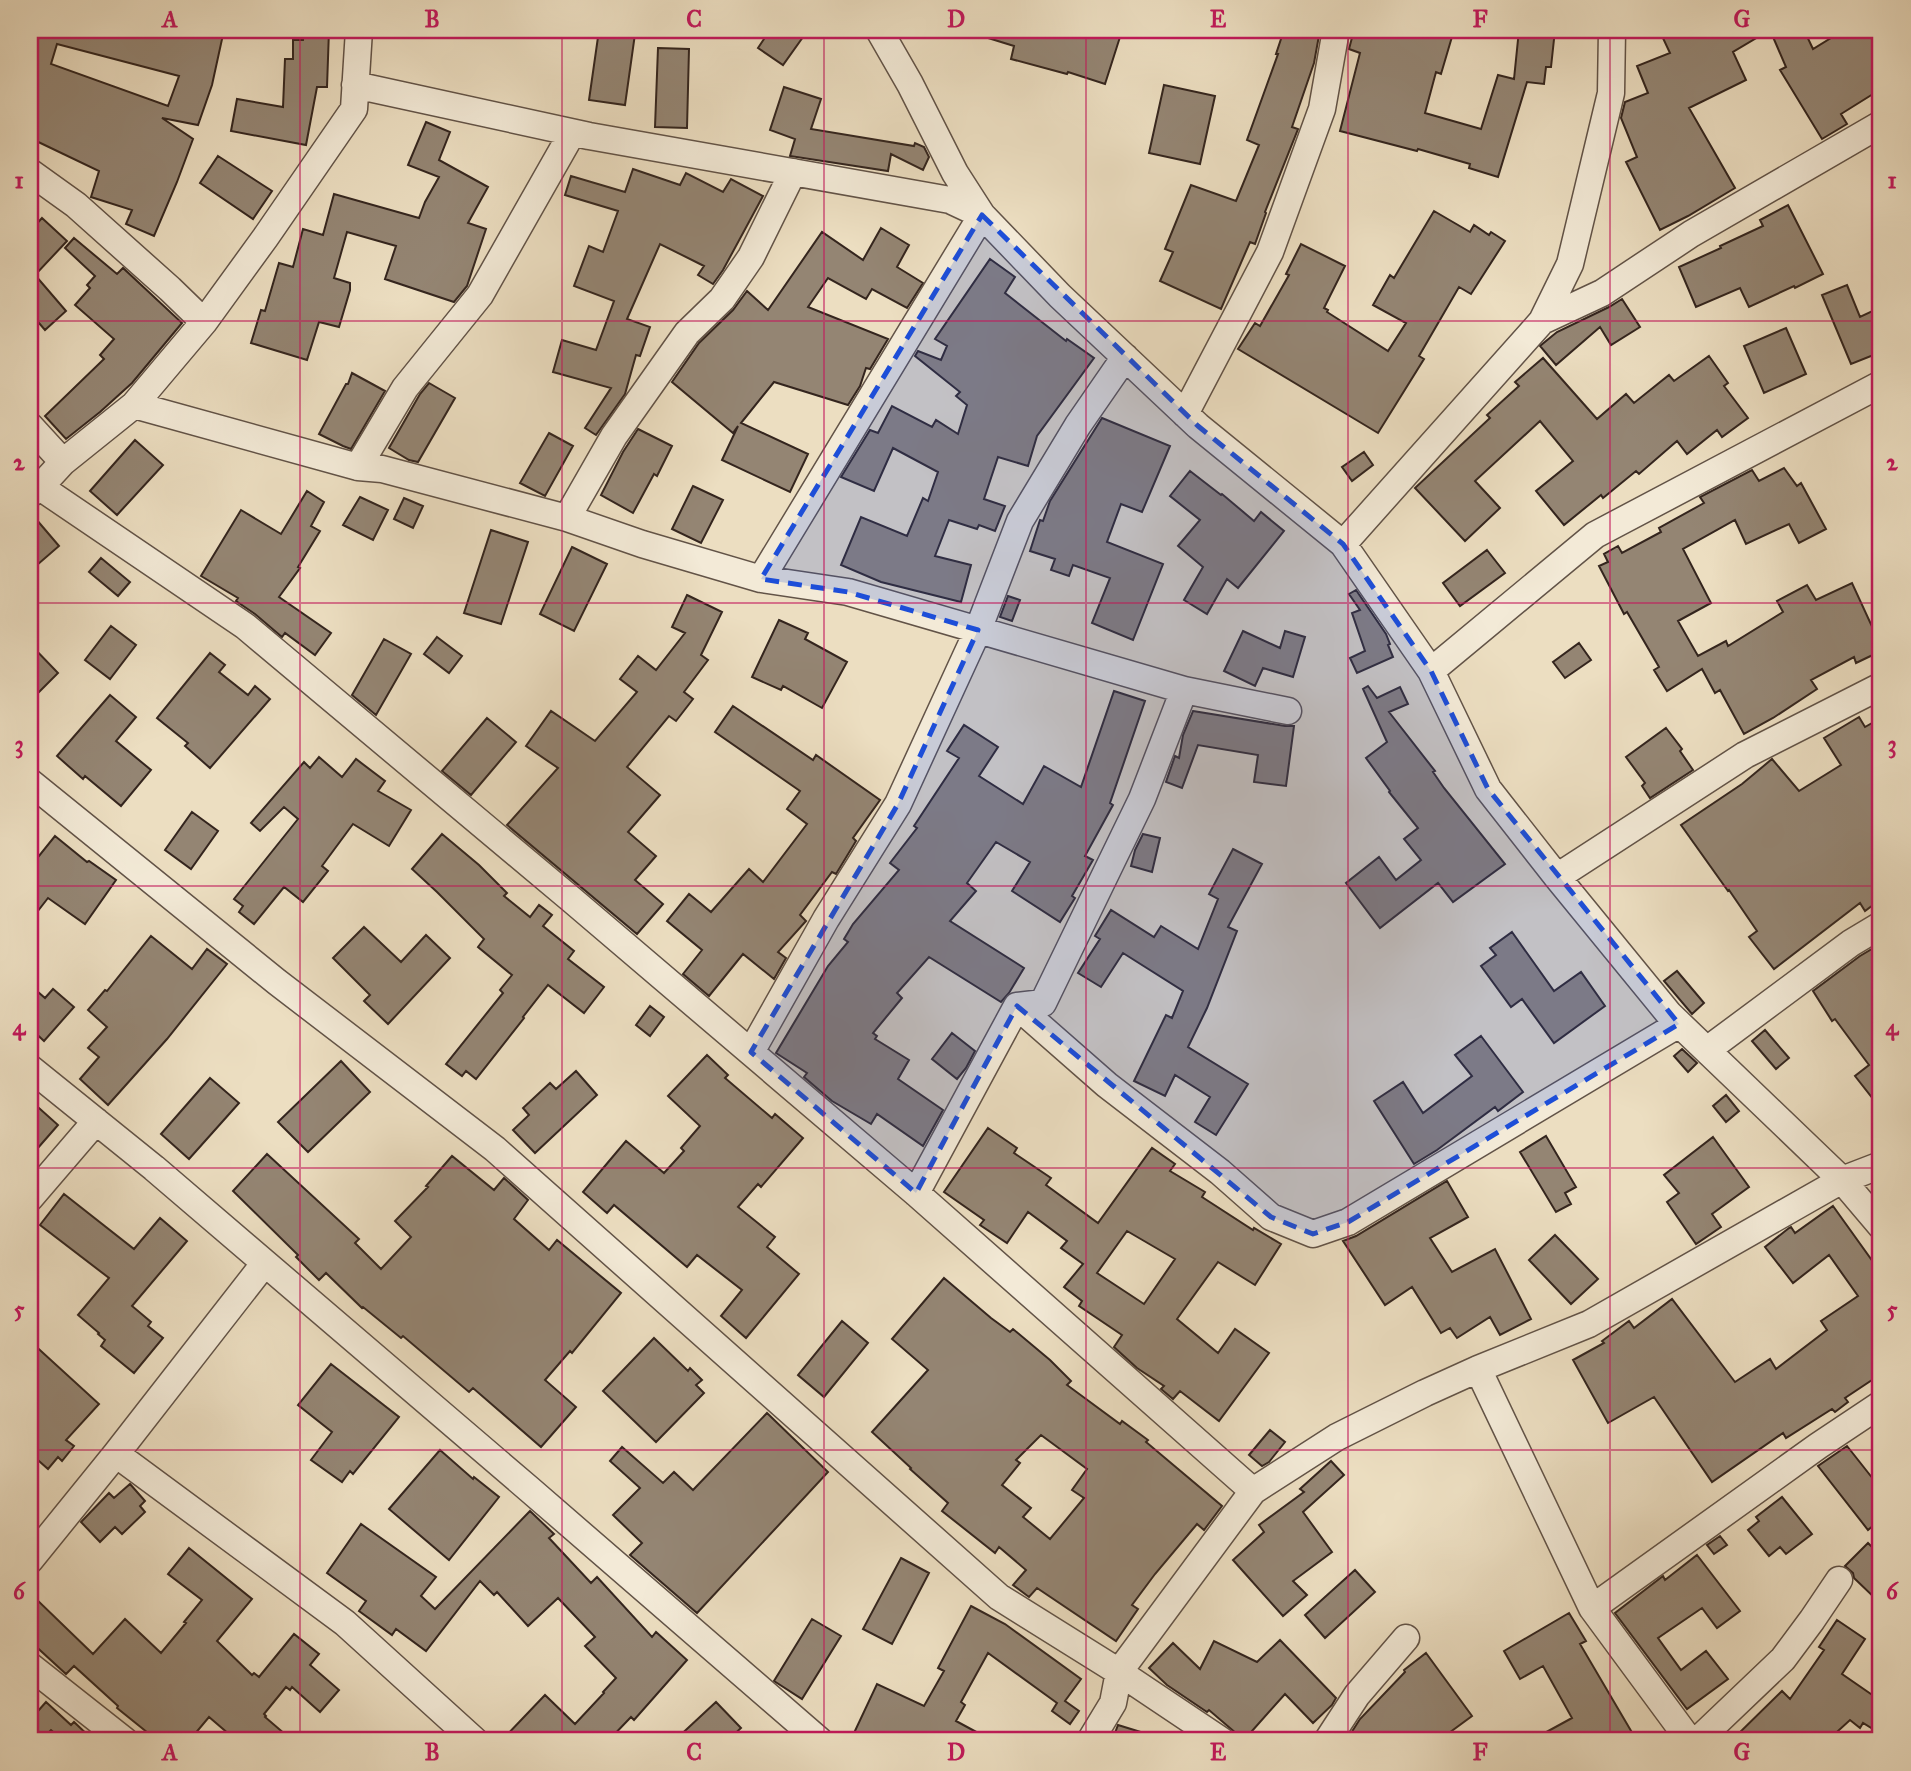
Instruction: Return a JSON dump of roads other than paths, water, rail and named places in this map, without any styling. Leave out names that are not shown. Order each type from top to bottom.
[{"type":"street","points":[[359,30],[354,109],[265,239],[204,322],[134,405],[63,462],[35,491],[244,626],[572,900],[916,1193],[1254,1491]]},
{"type":"street","points":[[879,30],[911,84],[955,173],[982,215],[1060,296],[1185,414],[1343,544],[1431,671],[1488,789],[1557,877],[1669,1014],[1842,1180],[1881,1226]]},
{"type":"street","points":[[1185,414],[1270,252],[1322,109],[1336,30]]},
{"type":"street","points":[[1343,544],[1542,321],[1570,264],[1611,93],[1612,30]]},
{"type":"street","points":[[355,85],[572,133],[950,200],[982,215]]},
{"type":"street","points":[[1542,321],[1602,293],[1691,234],[1881,124]]},
{"type":"street","points":[[358,467],[405,388],[481,295],[572,133]]},
{"type":"street","points":[[30,172],[76,205],[204,322]]},
{"type":"street","points":[[568,518],[614,436],[687,333],[722,299],[751,257],[793,172]]},
{"type":"street","points":[[761,579],[982,215]]},
{"type":"street","points":[[751,1052],[826,919],[898,804],[978,630],[1020,521],[1077,425],[1125,357]]},
{"type":"street","points":[[1431,671],[1595,535],[1881,384]]},
{"type":"street","points":[[134,405],[358,467],[382,469],[568,518],[642,544],[761,579],[848,592],[1184,690],[1288,710]]},
{"type":"street","points":[[30,426],[63,462]]},
{"type":"street","points":[[1557,877],[1745,755],[1881,686]]},
{"type":"street","points":[[1017,1006],[1043,1003],[1142,799],[1184,690]]},
{"type":"street","points":[[30,782],[277,982],[495,1149],[999,1597],[1222,1741]]},
{"type":"street","points":[[1707,1050],[1852,943],[1881,925]]},
{"type":"street","points":[[916,1193],[1017,1006]]},
{"type":"street","points":[[1017,1006],[1107,1086],[1220,1172],[1271,1217],[1313,1234],[1348,1222],[1679,1024]]},
{"type":"street","points":[[30,1068],[153,1168],[530,1489],[820,1741]]},
{"type":"street","points":[[30,1198],[96,1121]]},
{"type":"street","points":[[1090,1741],[1113,1703],[1119,1672],[1254,1491],[1337,1437],[1478,1368],[1589,1324],[1842,1180],[1881,1165]]},
{"type":"street","points":[[30,1560],[264,1264]]},
{"type":"street","points":[[1478,1368],[1592,1608],[1690,1741]]},
{"type":"street","points":[[1592,1608],[1881,1404]]},
{"type":"street","points":[[116,1454],[345,1623],[475,1741]]},
{"type":"street","points":[[1697,1741],[1783,1660],[1839,1580]]},
{"type":"street","points":[[1327,1741],[1357,1695],[1406,1638]]},
{"type":"street","points":[[30,1666],[125,1741]]}]
